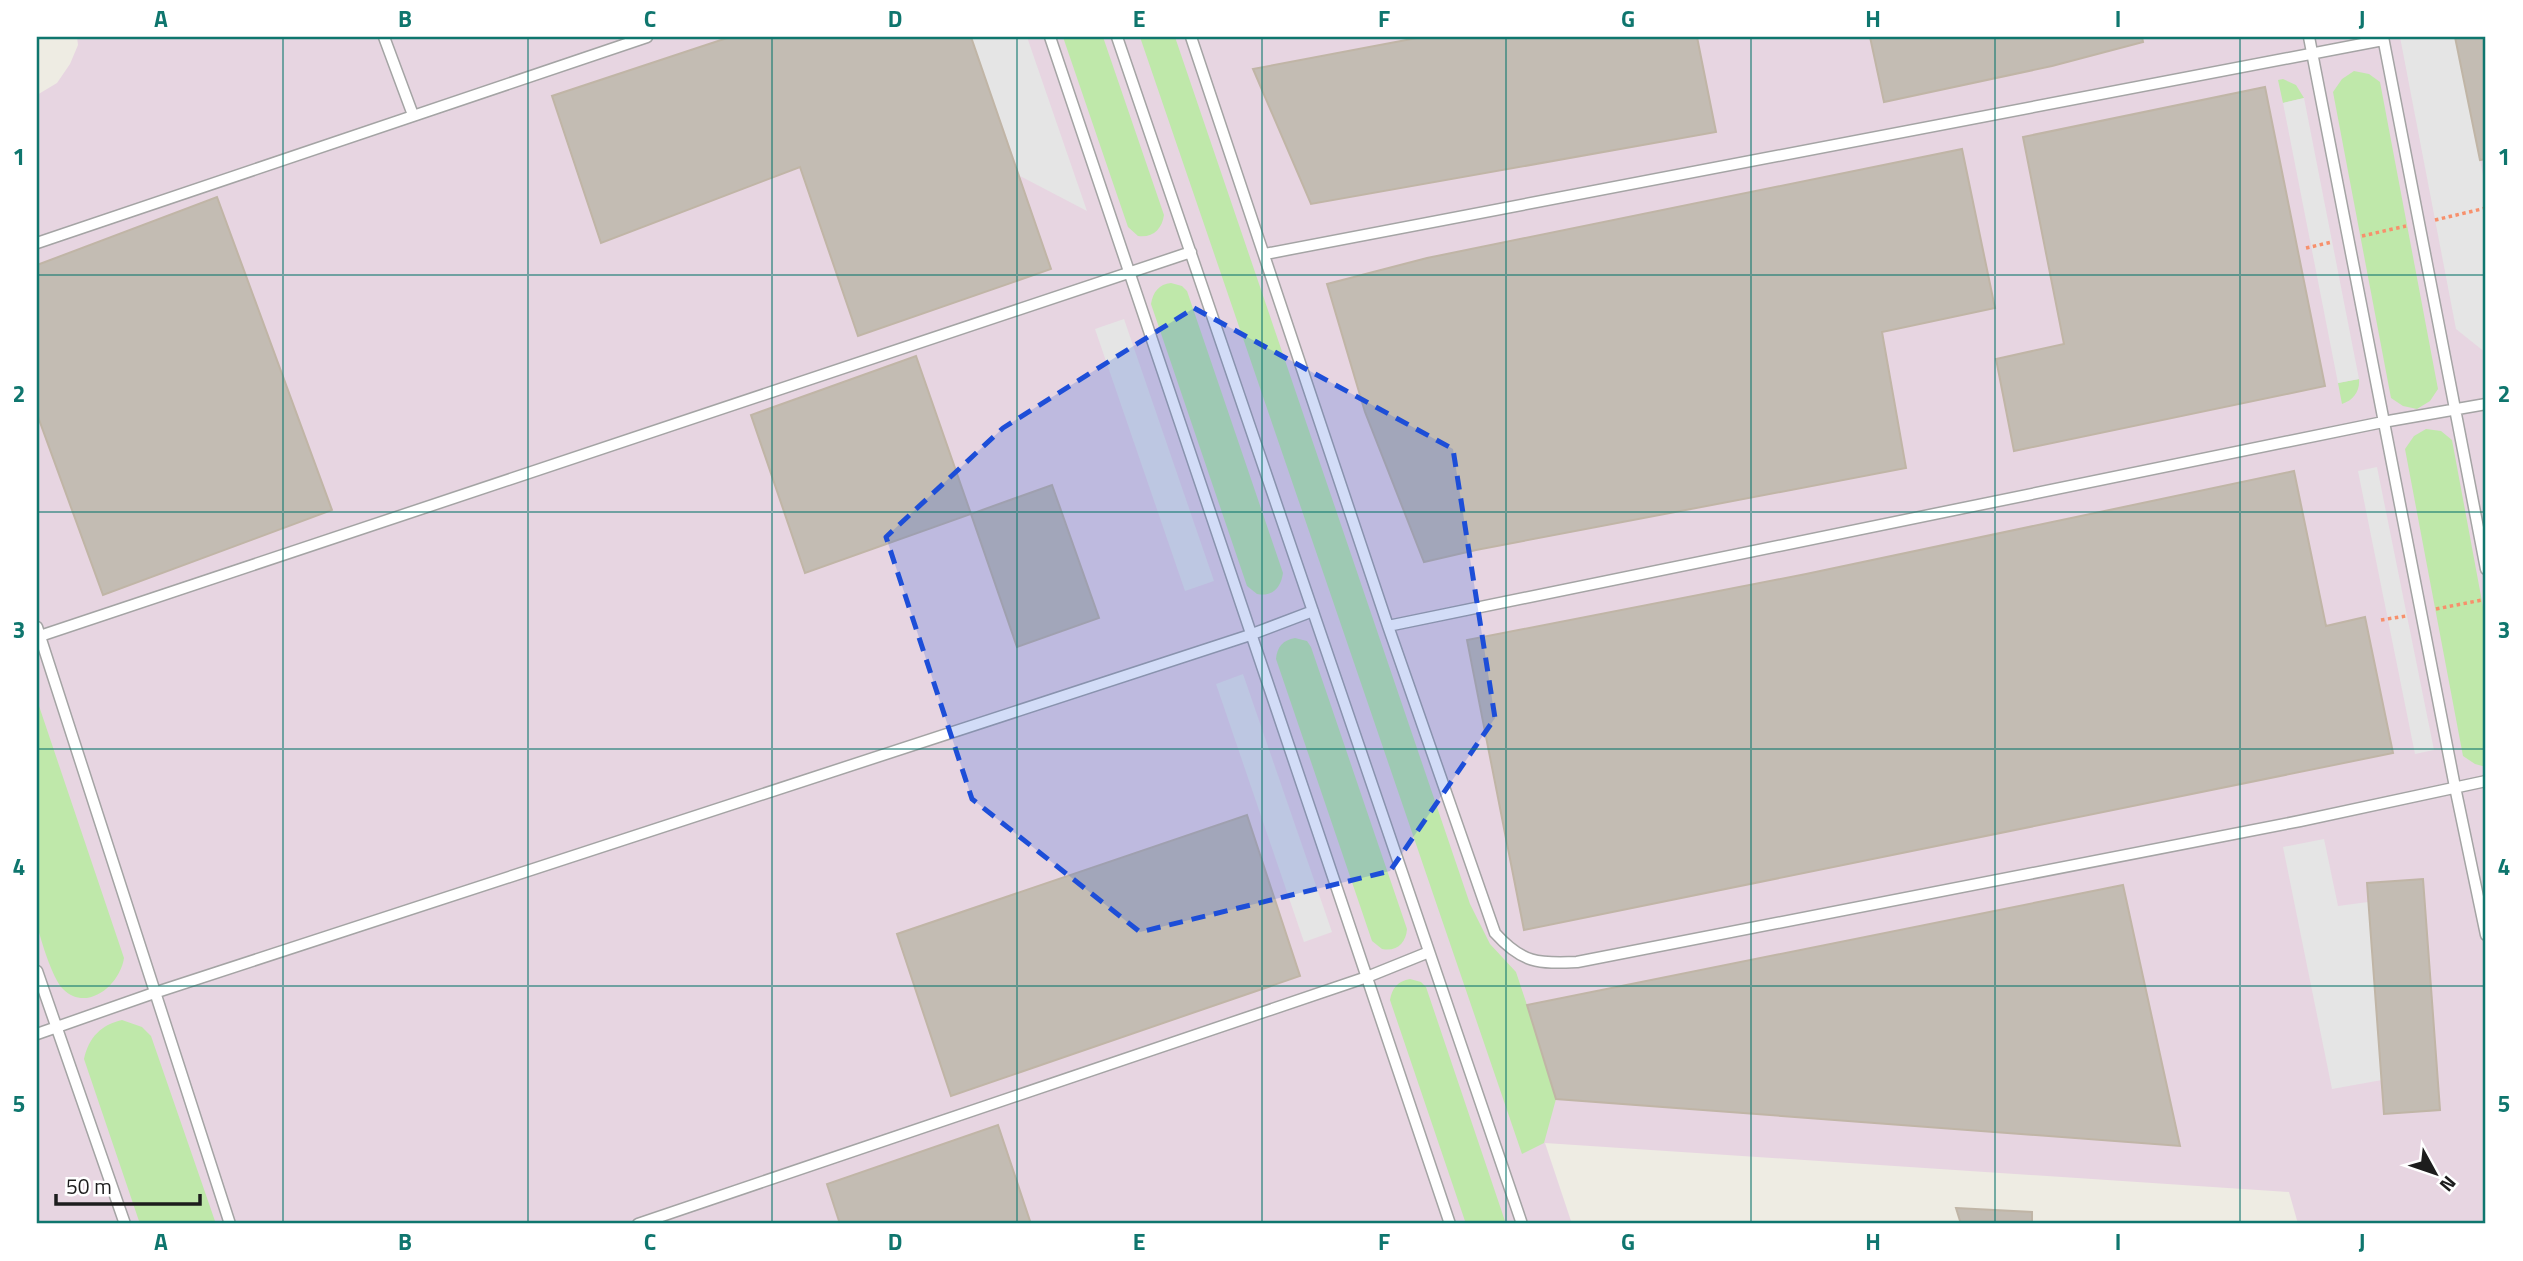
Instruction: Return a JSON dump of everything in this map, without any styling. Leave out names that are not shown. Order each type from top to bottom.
[{"type":"lane","points":[[384,37],[413,115]]},
{"type":"lane","points":[[37,243],[647,37]]},
{"type":"lane","points":[[1050,37],[1450,1224]]},
{"type":"lane","points":[[1117,37],[1522,1224]]},
{"type":"lane","points":[[1191,37],[1388,625],[1495,933],[1509,949],[1528,960],[1550,964],[1577,962],[2300,821],[2486,781]]},
{"type":"lane","points":[[2309,37],[2486,935]]},
{"type":"lane","points":[[1265,254],[2383,38],[2486,569]]},
{"type":"lane","points":[[230,1224],[38,634],[1191,252]]},
{"type":"lane","points":[[1388,625],[2383,422],[2486,404]]},
{"type":"lane","points":[[37,1034],[154,993],[1251,635],[1313,611]]},
{"type":"lane","points":[[638,1224],[1367,977],[1429,952]]},
{"type":"lane","points":[[37,971],[125,1224]]},
{"type":"path","points":[[2435,220],[2486,208]]},
{"type":"path","points":[[2360,236],[2407,226]]},
{"type":"path","points":[[2306,248],[2332,242]]},
{"type":"path","points":[[2435,609],[2482,600]]},
{"type":"path","points":[[2381,620],[2406,615]]},
{"type":"highlighted area","points":[[1194,308],[1453,449],[1495,718],[1390,871],[1140,932],[972,799],[886,537],[1003,428]]},
{"type":"shaded area","points":[[77,37],[2486,37],[2486,1224],[2298,1224],[2289,1192],[1545,1143],[1572,1224],[37,1224],[37,95],[57,83],[70,64],[78,45]]},
{"type":"shaded area","points":[[971,37],[1027,37],[1087,211],[1020,176]]},
{"type":"shaded area","points":[[2400,37],[2455,37],[2486,190],[2486,353],[2456,329]]},
{"type":"shaded area","points":[[2304,98],[2359,379],[2338,383],[2283,103]]},
{"type":"shaded area","points":[[1124,319],[1214,581],[1185,591],[1095,329]]},
{"type":"shaded area","points":[[2377,467],[2434,750],[2415,754],[2358,471]]},
{"type":"shaded area","points":[[1243,674],[1332,932],[1304,942],[1216,684]]},
{"type":"shaded area","points":[[2324,839],[2338,906],[2368,902],[2382,1080],[2332,1089],[2283,847]]},
{"type":"green space","points":[[1063,37],[1103,37],[1164,215],[1159,228],[1152,234],[1138,236],[1128,227]]},
{"type":"green space","points":[[1140,37],[1175,37],[1470,904],[1490,944],[1516,972],[1556,1099],[1544,1143],[1522,1154]]},
{"type":"green space","points":[[2354,71],[2369,74],[2380,82],[2438,389],[2430,401],[2417,409],[2403,406],[2391,398],[2333,92],[2342,79]]},
{"type":"green space","points":[[2283,79],[2296,85],[2304,98],[2283,103],[2278,80]]},
{"type":"green space","points":[[1171,283],[1182,286],[1187,291],[1283,573],[1278,587],[1271,593],[1257,594],[1247,586],[1151,304],[1157,289]]},
{"type":"green space","points":[[2359,379],[2355,394],[2342,404],[2338,383]]},
{"type":"green space","points":[[2426,429],[2441,431],[2452,440],[2486,623],[2486,767],[2463,756],[2405,449],[2414,436]]},
{"type":"green space","points":[[1295,638],[1307,641],[1311,647],[1407,929],[1403,942],[1396,948],[1382,949],[1372,941],[1276,659],[1281,645]]},
{"type":"green space","points":[[37,700],[124,958],[116,978],[101,993],[92,997],[72,996],[59,984],[47,958],[37,925]]},
{"type":"green space","points":[[1410,979],[1421,982],[1426,987],[1506,1224],[1466,1224],[1390,1000],[1396,986]]},
{"type":"green space","points":[[122,1020],[142,1027],[151,1036],[216,1224],[140,1224],[84,1059],[89,1044],[97,1033]]},
{"type":"building","points":[[730,37],[971,37],[1051,269],[858,336],[800,167],[601,243],[552,96]]},
{"type":"building","points":[[1422,37],[1697,37],[1716,132],[1311,204],[1253,69]]},
{"type":"building","points":[[1870,37],[2142,37],[2143,42],[2052,66],[1884,102]]},
{"type":"building","points":[[2455,37],[2486,37],[2486,159],[2480,160]]},
{"type":"building","points":[[2265,87],[2325,386],[2014,451],[1996,359],[2064,344],[2023,137]]},
{"type":"building","points":[[1962,149],[1995,308],[1882,332],[1906,468],[1424,562],[1365,412],[1327,284],[1427,258]]},
{"type":"building","points":[[217,197],[332,510],[103,595],[37,414],[37,265]]},
{"type":"building","points":[[916,356],[971,514],[805,573],[751,415]]},
{"type":"building","points":[[2294,471],[2326,626],[2365,617],[2393,753],[1524,930],[1467,640],[1806,574]]},
{"type":"building","points":[[1052,485],[1099,618],[1017,647],[971,514]]},
{"type":"building","points":[[1247,815],[1300,976],[951,1096],[897,934]]},
{"type":"building","points":[[2423,879],[2440,1110],[2384,1114],[2367,883]]},
{"type":"building","points":[[2123,885],[2180,1146],[1556,1099],[1527,1005]]},
{"type":"building","points":[[998,1125],[1031,1224],[840,1224],[827,1184]]},
{"type":"building","points":[[1956,1208],[2032,1212],[2032,1224],[1961,1224]]}]
